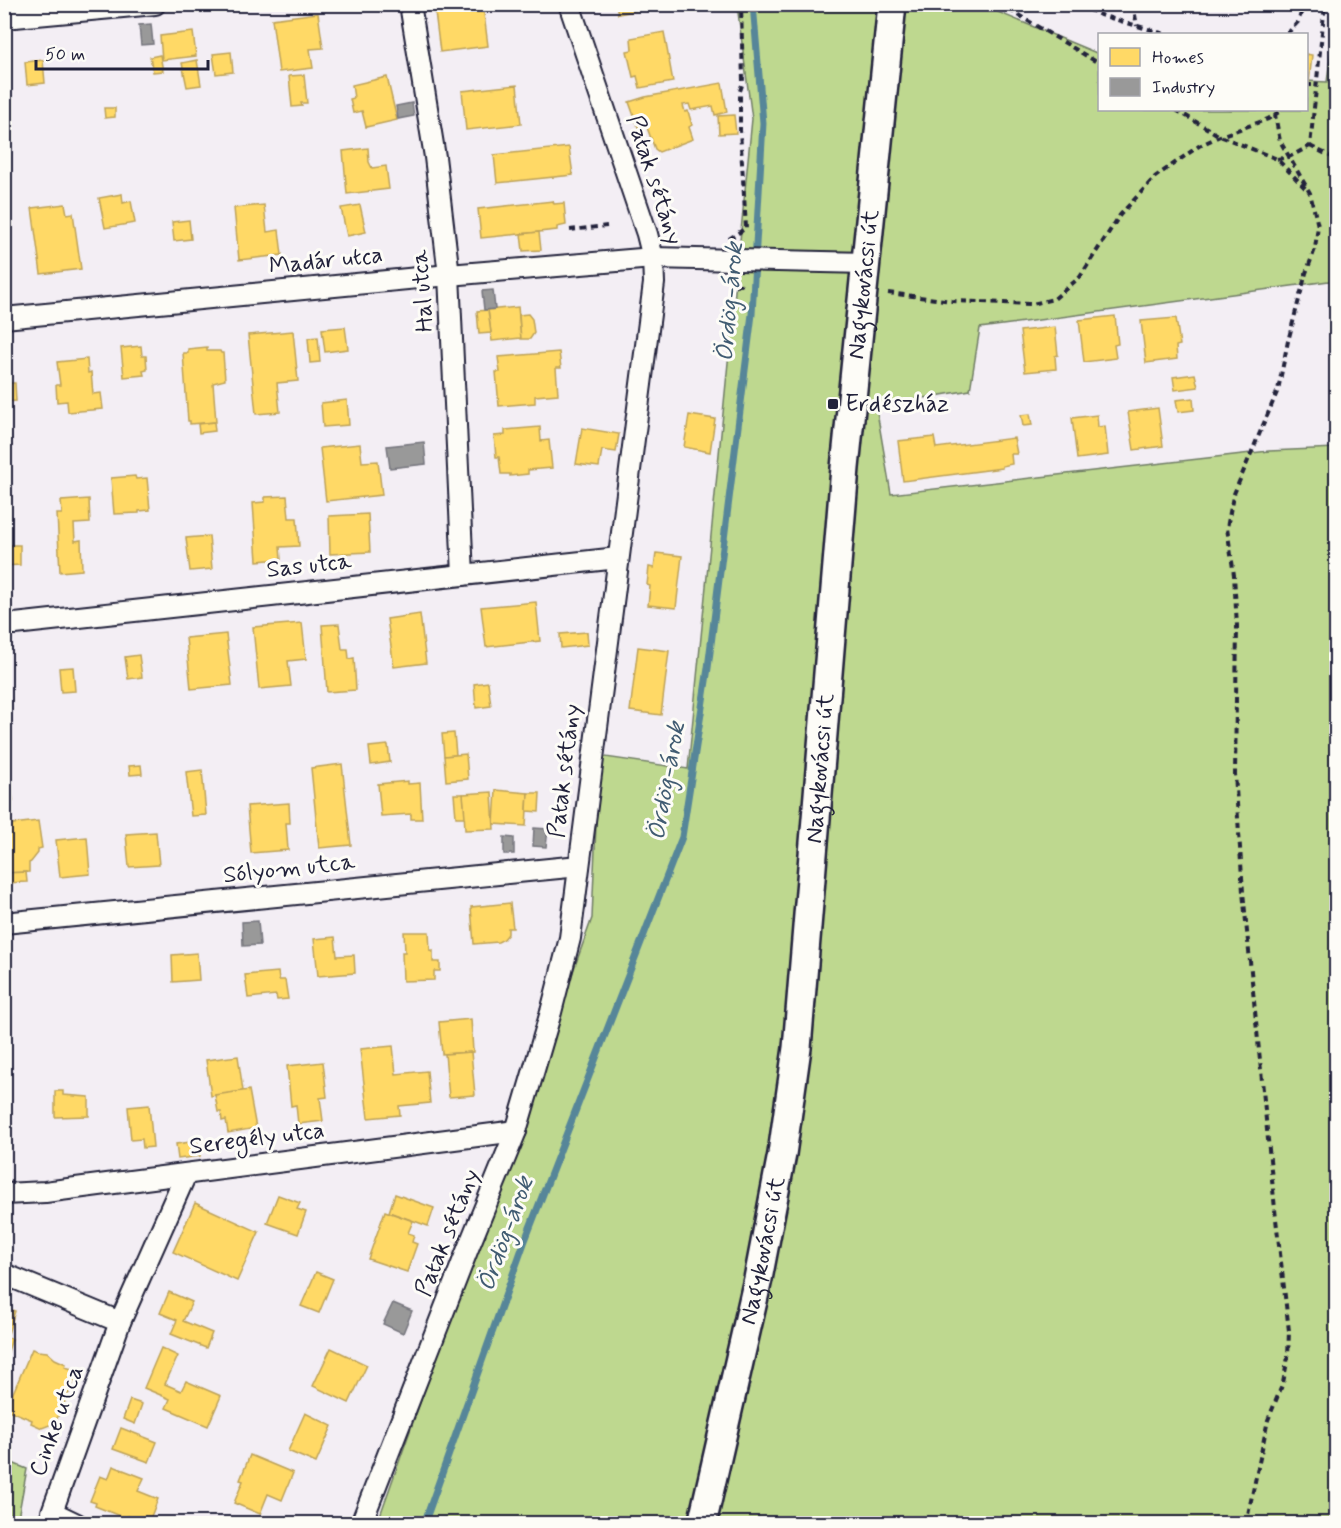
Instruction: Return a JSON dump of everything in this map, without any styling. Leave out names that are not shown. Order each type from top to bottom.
[{"type":"street","points":[[4,18],[155,4]]},
{"type":"street","name":"Hal utca","points":[[410,4],[435,157],[449,275],[463,576]]},
{"type":"street","name":"Patak sétány","points":[[361,1524],[516,1131],[570,938],[654,286],[653,258],[647,234],[569,4]]},
{"type":"street","name":"Nagykovácsi út","points":[[702,1524],[758,1279],[782,1154],[795,1060],[845,468],[892,4]]},
{"type":"street","name":"Madár utca","points":[[4,318],[449,275],[653,258],[867,263]]},
{"type":"street","name":"Sas utca","points":[[4,623],[15,624],[618,558]]},
{"type":"street","name":"Sólyom utca","points":[[4,923],[579,866]]},
{"type":"street","name":"Seregély utca","points":[[4,1194],[45,1192],[516,1131]]},
{"type":"street","name":"Cinke utca","points":[[76,1524],[52,1512],[120,1322],[186,1174]]},
{"type":"street","points":[[4,1274],[120,1322]]},
{"type":"path","points":[[732,260],[729,238],[746,228],[740,130],[740,91],[743,82],[741,4]]},
{"type":"path","points":[[1000,4],[1098,63]]},
{"type":"path","points":[[1079,4],[1100,15],[1161,33]]},
{"type":"path","points":[[1113,4],[1120,8],[1126,4]]},
{"type":"path","points":[[1133,4],[1138,27]]},
{"type":"path","points":[[1288,33],[1298,22],[1304,4]]},
{"type":"path","points":[[1310,146],[1325,4]]},
{"type":"path","points":[[1308,85],[1316,85]]},
{"type":"path","points":[[1178,111],[1220,136],[1277,159],[1310,193]]},
{"type":"path","points":[[863,290],[952,301],[1034,304],[1054,299],[1080,277],[1126,208],[1155,177],[1188,153],[1220,136],[1281,111]]},
{"type":"path","points":[[1246,1524],[1268,1420],[1283,1383],[1288,1357],[1289,1331],[1244,892],[1235,774],[1238,626],[1227,528],[1233,495],[1278,390],[1306,273],[1316,249],[1318,226],[1310,193],[1280,141],[1275,115]]},
{"type":"path","points":[[1277,159],[1289,158],[1310,146]]},
{"type":"path","points":[[1310,146],[1336,159]]},
{"type":"path","points":[[570,230],[607,226]]},
{"type":"green space","points":[[737,5],[981,5],[1098,54],[1098,111],[1308,111],[1308,81],[1327,82],[1336,12],[1336,280],[980,328],[970,390],[876,406],[891,494],[1269,451],[1336,448],[1336,1523],[377,1524],[592,918],[599,756],[688,769],[752,119]]},
{"type":"green space","points":[[5,1460],[27,1469],[17,1523],[5,1523]]},
{"type":"building: Homes","points":[[616,4],[669,4],[618,14]]},
{"type":"building: Homes","points":[[483,6],[488,46],[440,52],[435,12]]},
{"type":"building: Homes","points":[[318,13],[323,48],[310,49],[313,68],[279,72],[272,19]]},
{"type":"building: Homes","points":[[193,32],[196,56],[162,60],[160,36]]},
{"type":"building: Homes","points":[[664,32],[673,82],[640,88],[637,76],[633,77],[627,51],[632,50],[631,38]]},
{"type":"building: Homes","points":[[231,52],[233,72],[216,74],[213,54]]},
{"type":"building: Homes","points":[[1308,54],[1312,55],[1308,83]]},
{"type":"building: Homes","points":[[160,55],[163,71],[153,72],[150,57]]},
{"type":"building: Homes","points":[[43,60],[45,83],[27,85],[25,62]]},
{"type":"building: Homes","points":[[197,60],[201,85],[187,87],[182,63]]},
{"type":"building: Homes","points":[[304,75],[307,103],[292,107],[289,76]]},
{"type":"building: Homes","points":[[387,77],[397,120],[366,127],[362,111],[353,113],[350,99],[354,98],[352,85]]},
{"type":"building: Homes","points":[[722,83],[727,112],[715,115],[713,106],[691,110],[689,104],[683,105],[685,112],[688,111],[692,125],[689,127],[693,139],[659,152],[655,149],[646,125],[638,127],[629,102],[645,97]]},
{"type":"building: Homes","points":[[517,85],[521,124],[466,130],[462,91]]},
{"type":"building: Homes","points":[[104,108],[115,108],[115,117],[105,118]]},
{"type":"building: Homes","points":[[734,115],[736,133],[719,134],[718,116]]},
{"type":"building: Homes","points":[[569,147],[573,175],[497,183],[494,155]]},
{"type":"building: Homes","points":[[368,148],[372,168],[386,166],[389,189],[347,194],[343,151]]},
{"type":"building: Homes","points":[[122,194],[123,203],[131,201],[135,223],[105,228],[99,198]]},
{"type":"building: Homes","points":[[553,201],[554,204],[564,203],[566,225],[557,227],[557,230],[481,238],[478,209]]},
{"type":"building: Homes","points":[[65,204],[67,214],[73,213],[81,269],[41,274],[32,208]]},
{"type":"building: Homes","points":[[264,205],[267,232],[279,230],[282,255],[239,260],[234,208]]},
{"type":"building: Homes","points":[[360,205],[366,232],[347,236],[341,208]]},
{"type":"building: Homes","points":[[189,220],[191,239],[174,241],[172,222]]},
{"type":"building: Homes","points":[[539,232],[541,250],[523,251],[521,234]]},
{"type":"building: Homes","points":[[518,307],[521,338],[492,341],[488,310]]},
{"type":"building: Homes","points":[[488,310],[491,333],[479,334],[477,311]]},
{"type":"building: Homes","points":[[528,314],[532,319],[534,333],[530,339],[521,339],[519,315]]},
{"type":"building: Homes","points":[[1115,316],[1118,344],[1114,345],[1116,358],[1084,362],[1079,320]]},
{"type":"building: Homes","points":[[1176,318],[1180,345],[1176,346],[1177,359],[1146,363],[1141,321]]},
{"type":"building: Homes","points":[[345,327],[348,349],[325,352],[322,329]]},
{"type":"building: Homes","points":[[1055,327],[1058,355],[1055,356],[1056,369],[1025,372],[1020,331]]},
{"type":"building: Homes","points":[[293,331],[298,381],[277,383],[280,412],[256,414],[248,335]]},
{"type":"building: Homes","points":[[318,337],[320,362],[310,363],[308,338]]},
{"type":"building: Homes","points":[[141,346],[142,356],[146,356],[147,370],[143,371],[144,375],[124,377],[121,348]]},
{"type":"building: Homes","points":[[207,347],[207,351],[223,353],[225,380],[213,383],[216,422],[190,424],[183,353],[188,353],[188,349]]},
{"type":"building: Homes","points":[[559,352],[561,368],[556,368],[558,394],[535,396],[535,403],[499,406],[496,372],[500,372],[498,357]]},
{"type":"building: Homes","points":[[87,359],[93,394],[101,393],[103,409],[68,412],[67,401],[57,402],[56,385],[60,385],[57,362]]},
{"type":"building: Homes","points":[[1195,374],[1198,387],[1175,390],[1173,377]]},
{"type":"building: Homes","points":[[4,383],[15,383],[16,401],[4,402]]},
{"type":"building: Homes","points":[[1193,398],[1194,410],[1178,412],[1176,400]]},
{"type":"building: Homes","points":[[347,400],[349,425],[323,427],[321,403]]},
{"type":"building: Homes","points":[[1158,408],[1163,446],[1134,450],[1128,412]]},
{"type":"building: Homes","points":[[1030,414],[1032,425],[1023,426],[1021,415]]},
{"type":"building: Homes","points":[[689,415],[715,419],[710,452],[684,447]]},
{"type":"building: Homes","points":[[1097,415],[1098,427],[1105,426],[1108,455],[1077,459],[1072,418]]},
{"type":"building: Homes","points":[[214,422],[215,431],[199,433],[198,424]]},
{"type":"building: Homes","points":[[540,427],[541,441],[549,440],[552,468],[528,470],[528,474],[510,476],[510,474],[501,474],[499,457],[496,457],[494,436],[505,435],[505,430]]},
{"type":"building: Homes","points":[[582,428],[619,434],[616,452],[602,450],[599,467],[576,464]]},
{"type":"building: Homes","points":[[934,437],[936,448],[1014,438],[1017,454],[1011,454],[1012,464],[1002,466],[1002,468],[903,481],[898,441]]},
{"type":"building: Homes","points":[[360,444],[362,462],[378,461],[382,495],[326,501],[320,448]]},
{"type":"building: Homes","points":[[135,476],[136,479],[147,478],[150,510],[114,514],[111,478]]},
{"type":"building: Homes","points":[[287,496],[289,518],[297,518],[299,546],[280,547],[281,559],[257,561],[253,503],[265,502],[265,497]]},
{"type":"building: Homes","points":[[89,499],[90,523],[74,524],[75,541],[81,540],[82,570],[60,572],[57,514],[62,514],[61,501]]},
{"type":"building: Homes","points":[[368,514],[370,552],[330,554],[329,516]]},
{"type":"building: Homes","points":[[4,520],[7,520],[7,545],[20,545],[20,565],[4,566]]},
{"type":"building: Homes","points":[[209,536],[212,569],[190,571],[186,538]]},
{"type":"building: Homes","points":[[656,553],[682,556],[676,608],[648,605],[649,567],[654,568]]},
{"type":"building: Homes","points":[[536,602],[540,641],[486,647],[481,607]]},
{"type":"building: Homes","points":[[420,614],[426,663],[394,667],[387,619]]},
{"type":"building: Homes","points":[[302,623],[306,659],[288,661],[291,686],[259,689],[253,627]]},
{"type":"building: Homes","points":[[339,624],[342,649],[348,649],[349,659],[354,658],[356,690],[327,692],[322,625]]},
{"type":"building: Homes","points":[[587,632],[588,645],[561,648],[560,634]]},
{"type":"building: Homes","points":[[226,634],[232,685],[191,689],[186,638]]},
{"type":"building: Homes","points":[[638,647],[669,651],[661,715],[630,711]]},
{"type":"building: Homes","points":[[139,655],[142,677],[128,679],[125,657]]},
{"type":"building: Homes","points":[[73,667],[75,691],[61,692],[59,668]]},
{"type":"building: Homes","points":[[488,682],[491,706],[476,708],[474,684]]},
{"type":"building: Homes","points":[[454,733],[456,755],[444,756],[442,734]]},
{"type":"building: Homes","points":[[388,745],[390,762],[371,765],[369,747]]},
{"type":"building: Homes","points":[[466,754],[468,779],[446,781],[444,756]]},
{"type":"building: Homes","points":[[342,764],[351,845],[319,848],[311,768]]},
{"type":"building: Homes","points":[[141,765],[142,774],[130,775],[129,766]]},
{"type":"building: Homes","points":[[202,770],[206,815],[191,816],[186,772]]},
{"type":"building: Homes","points":[[408,781],[408,784],[420,783],[422,819],[411,819],[411,814],[381,816],[378,784]]},
{"type":"building: Homes","points":[[11,784],[13,801],[4,802],[4,785]]},
{"type":"building: Homes","points":[[496,790],[528,793],[526,826],[494,824]]},
{"type":"building: Homes","points":[[492,792],[494,829],[465,830],[463,794]]},
{"type":"building: Homes","points":[[528,793],[540,793],[539,812],[527,811]]},
{"type":"building: Homes","points":[[454,794],[463,794],[465,817],[456,817]]},
{"type":"building: Homes","points":[[289,803],[290,823],[286,823],[288,850],[251,853],[247,806]]},
{"type":"building: Homes","points":[[38,821],[42,848],[38,849],[38,853],[29,863],[29,872],[4,873],[4,825]]},
{"type":"building: Homes","points":[[156,832],[159,865],[129,867],[126,834]]},
{"type":"building: Homes","points":[[87,837],[90,874],[60,877],[56,840]]},
{"type":"building: Homes","points":[[26,872],[27,882],[4,883],[4,873]]},
{"type":"building: Homes","points":[[510,903],[513,928],[508,928],[508,934],[504,939],[498,942],[474,944],[471,907]]},
{"type":"building: Homes","points":[[404,932],[429,932],[433,962],[440,962],[440,971],[434,971],[434,980],[403,981]]},
{"type":"building: Homes","points":[[335,937],[337,956],[354,955],[355,973],[318,976],[314,939]]},
{"type":"building: Homes","points":[[197,953],[199,980],[173,982],[172,955]]},
{"type":"building: Homes","points":[[278,972],[279,980],[285,980],[288,999],[277,1000],[276,995],[248,998],[245,975]]},
{"type":"building: Homes","points":[[471,1019],[473,1052],[442,1054],[439,1022]]},
{"type":"building: Homes","points":[[393,1046],[396,1074],[427,1071],[430,1103],[399,1106],[400,1115],[368,1118],[360,1049]]},
{"type":"building: Homes","points":[[471,1052],[475,1095],[449,1097],[445,1054]]},
{"type":"building: Homes","points":[[238,1056],[243,1091],[211,1096],[206,1060]]},
{"type":"building: Homes","points":[[323,1062],[327,1097],[320,1098],[323,1121],[298,1124],[296,1105],[291,1106],[287,1066]]},
{"type":"building: Homes","points":[[249,1090],[256,1128],[228,1133],[226,1120],[222,1121],[221,1112],[218,1112],[215,1095]]},
{"type":"building: Homes","points":[[55,1091],[63,1091],[63,1095],[89,1097],[89,1116],[55,1117]]},
{"type":"building: Homes","points":[[149,1105],[153,1147],[143,1148],[142,1139],[131,1140],[128,1107]]},
{"type":"building: Homes","points":[[198,1141],[200,1156],[178,1159],[176,1144]]},
{"type":"building: Homes","points":[[395,1194],[434,1208],[428,1226],[389,1212]]},
{"type":"building: Homes","points":[[278,1195],[300,1203],[297,1209],[306,1212],[298,1234],[267,1223]]},
{"type":"building: Homes","points":[[195,1203],[259,1232],[237,1281],[173,1252]]},
{"type":"building: Homes","points":[[385,1211],[413,1221],[408,1233],[414,1235],[412,1242],[417,1244],[407,1272],[368,1259]]},
{"type":"building: Homes","points":[[316,1272],[333,1279],[319,1313],[301,1306]]},
{"type":"building: Homes","points":[[169,1292],[192,1302],[183,1321],[212,1333],[206,1348],[171,1334],[177,1320],[160,1313]]},
{"type":"building: Homes","points":[[4,1308],[15,1311],[7,1337],[12,1339],[4,1363]]},
{"type":"building: Homes","points":[[161,1348],[178,1356],[165,1384],[181,1391],[186,1381],[221,1396],[208,1426],[166,1408],[170,1399],[144,1388]]},
{"type":"building: Homes","points":[[331,1348],[367,1365],[349,1403],[313,1386]]},
{"type":"building: Homes","points":[[32,1349],[47,1352],[66,1364],[65,1367],[79,1371],[55,1423],[42,1428],[31,1423],[32,1420],[6,1409]]},
{"type":"building: Homes","points":[[130,1400],[142,1404],[135,1424],[123,1419]]},
{"type":"building: Homes","points":[[305,1413],[332,1426],[316,1463],[288,1451]]},
{"type":"building: Homes","points":[[121,1428],[157,1442],[149,1462],[113,1449]]},
{"type":"building: Homes","points":[[250,1455],[293,1473],[282,1500],[268,1494],[260,1514],[234,1503]]},
{"type":"building: Homes","points":[[113,1466],[144,1478],[138,1491],[158,1499],[148,1524],[128,1516],[127,1519],[95,1506],[96,1503],[90,1501],[100,1476],[108,1479]]},
{"type":"building: Industry","points":[[151,24],[153,44],[141,45],[139,25]]},
{"type":"building: Industry","points":[[412,103],[414,116],[398,119],[396,106]]},
{"type":"building: Industry","points":[[493,290],[495,309],[484,310],[482,291]]},
{"type":"building: Industry","points":[[424,442],[426,464],[390,468],[387,446]]},
{"type":"building: Industry","points":[[534,828],[548,829],[546,847],[533,846]]},
{"type":"building: Industry","points":[[504,837],[514,838],[514,854],[504,854]]},
{"type":"building: Industry","points":[[258,921],[260,945],[243,946],[242,922]]},
{"type":"building: Industry","points":[[393,1303],[412,1311],[403,1333],[383,1324]]},
{"type":"waterway","name":"Ördög-árok","points":[[424,1524],[524,1243],[682,837],[708,668],[752,314],[763,123],[753,4]]},
{"type":"place","name":"Erdészház","points":[[833,404]]}]
